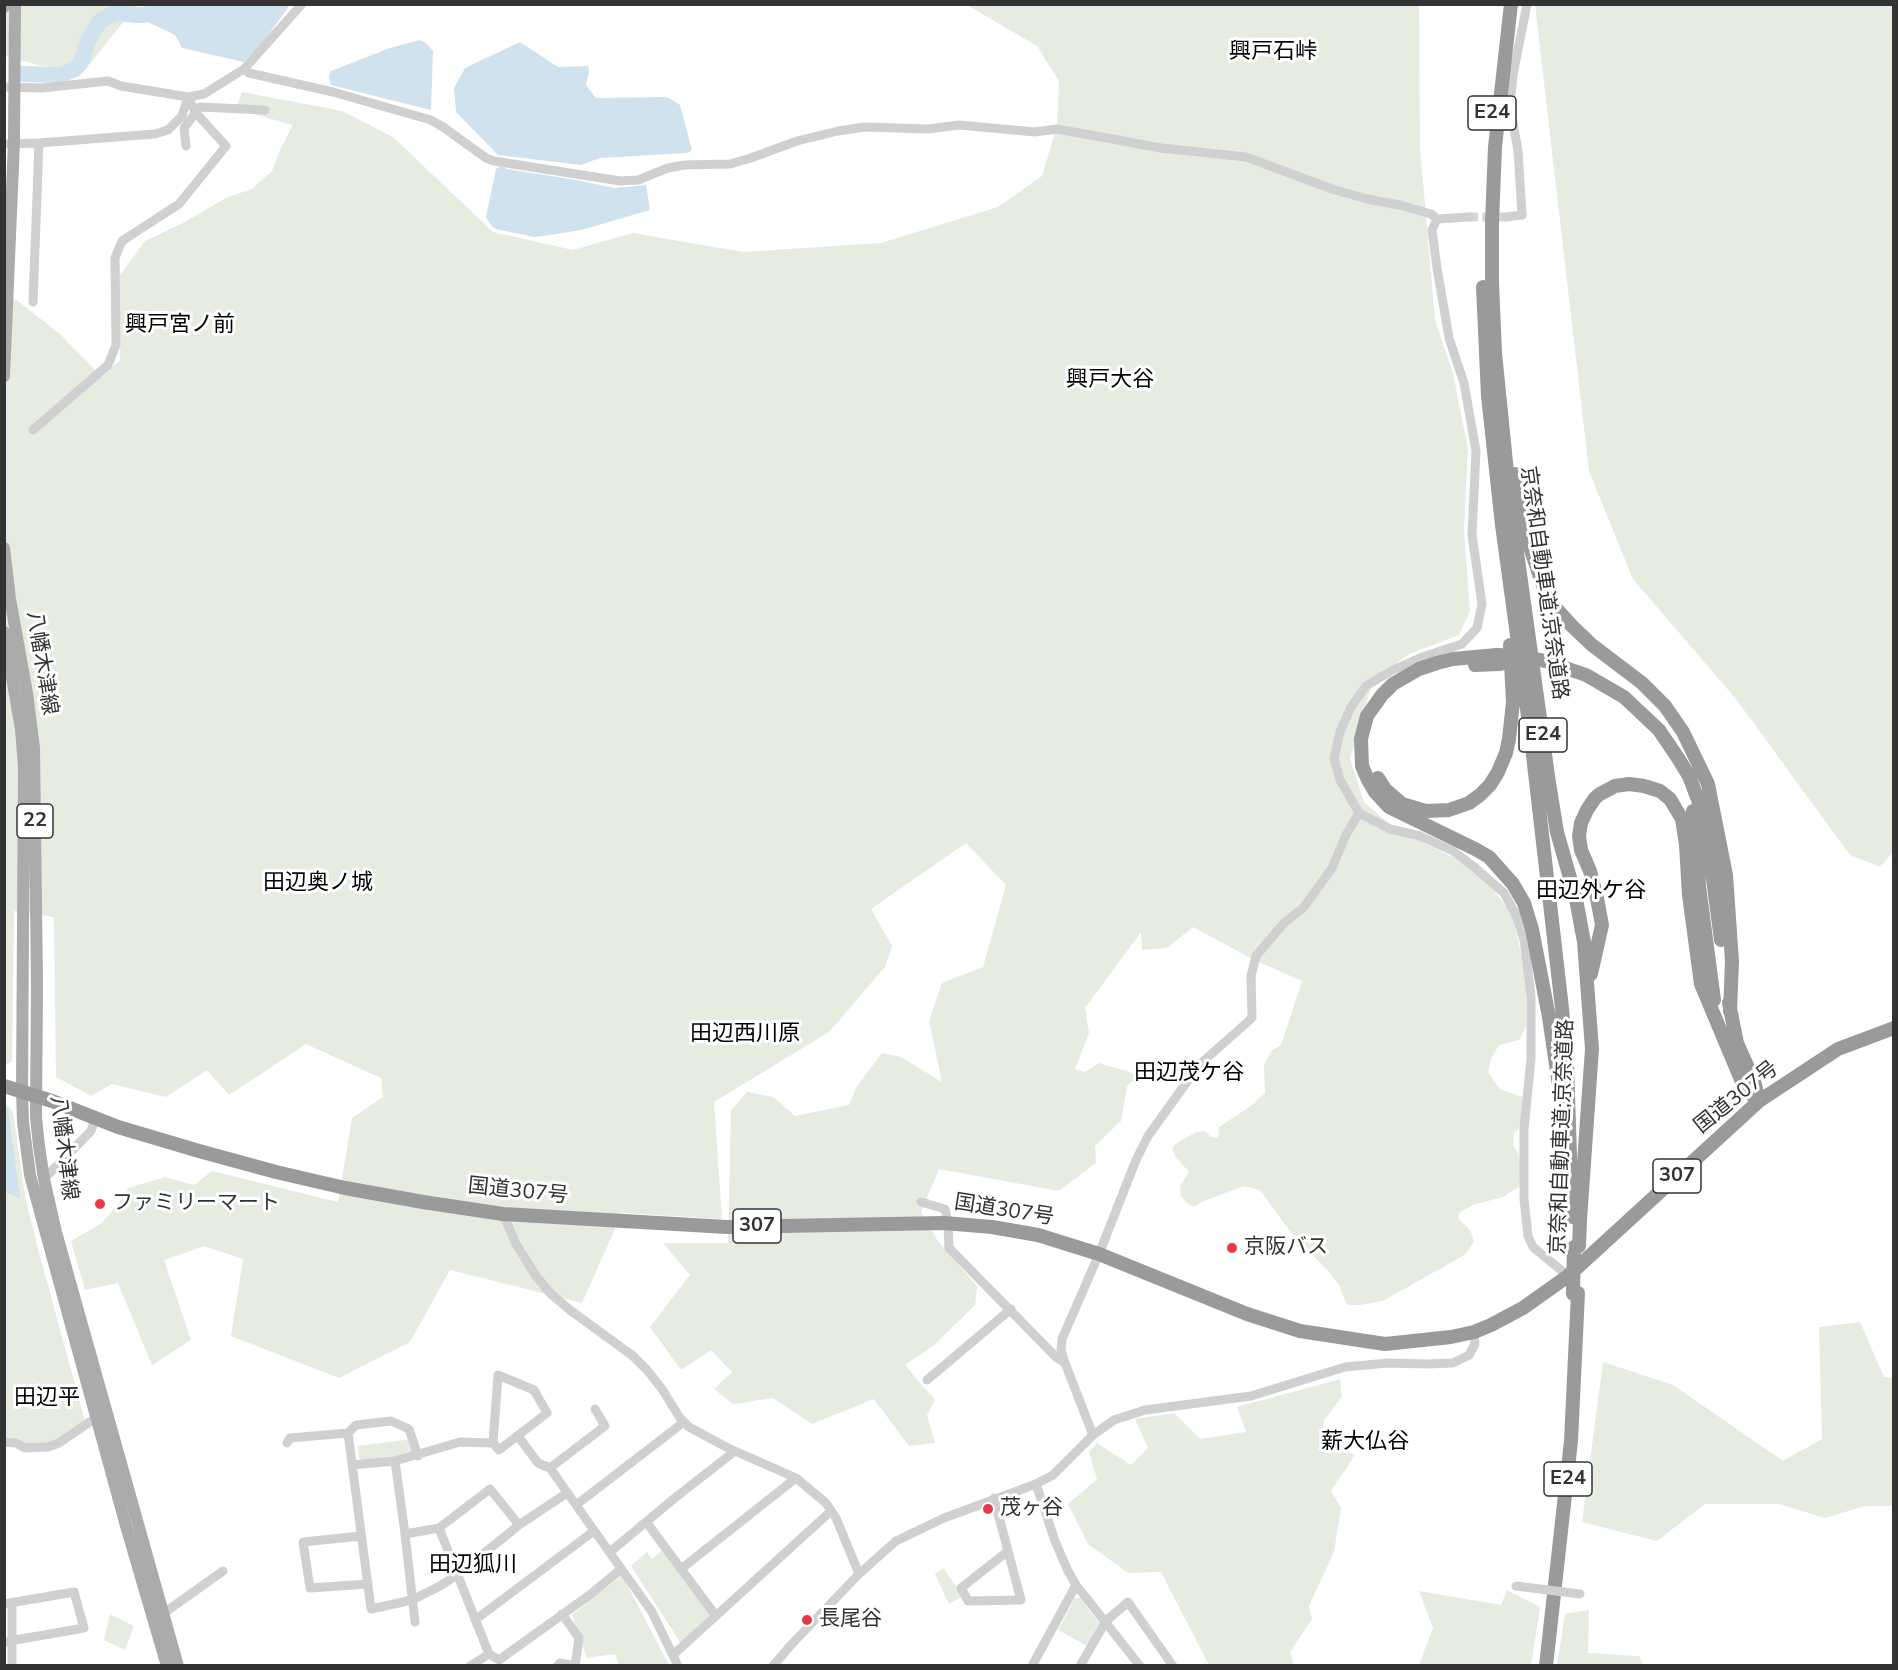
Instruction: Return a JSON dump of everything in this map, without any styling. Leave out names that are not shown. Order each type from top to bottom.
[{"type":"highway","name":"京奈和自動車道;京奈道路","points":[[1506,4],[1488,146],[1484,222],[1484,332],[1488,396],[1502,525],[1531,738],[1562,1008],[1567,1064],[1572,1219],[1576,1246],[1571,1441],[1546,1665]]},
{"type":"highway","name":"京奈和自動車道;京奈道路","points":[[1511,4],[1500,94],[1493,190],[1492,282],[1497,380],[1510,501],[1557,832],[1581,921],[1588,989],[1592,1049],[1580,1220],[1576,1246]]},
{"type":"highway","points":[[1497,380],[1531,550],[1552,604],[1592,645],[1642,683],[1665,706],[1683,732],[1708,784],[1726,875],[1732,961],[1730,1011]]},
{"type":"highway","points":[[1488,396],[1497,547],[1511,648],[1514,702],[1506,753],[1490,785],[1469,803],[1437,812],[1414,809],[1395,799],[1376,775],[1370,757],[1370,733],[1380,710],[1404,687],[1425,676],[1455,667],[1499,659]]},
{"type":"highway","points":[[1572,1219],[1564,1123],[1549,1017],[1532,929],[1524,903],[1514,884],[1489,857],[1389,807],[1375,792],[1362,766],[1361,739],[1367,716],[1393,684],[1419,669],[1437,663],[1476,656],[1524,665],[1545,666],[1586,675],[1632,704],[1659,730],[1689,776],[1709,838],[1730,1011],[1737,1043],[1754,1081],[1759,1101]]},
{"type":"highway","points":[[1545,666],[1594,688],[1627,710],[1660,745],[1682,781],[1696,818],[1699,886],[1711,984],[1719,1023]]},
{"type":"highway","points":[[1588,989],[1602,926],[1595,889],[1581,850],[1579,836],[1581,823],[1595,798],[1615,786],[1629,784],[1660,791],[1670,799],[1682,819],[1701,984],[1745,1089],[1759,1101]]},
{"type":"highway","name":"国道307号","points":[[4,1086],[95,1119],[276,1172],[345,1188],[503,1214],[727,1227],[948,1223],[992,1227],[1038,1235],[1099,1254],[1247,1314],[1300,1331],[1385,1344],[1451,1337],[1474,1332],[1523,1308],[1568,1276],[1759,1101],[1838,1049],[1893,1028]]},
{"type":"highway","name":"京奈和自動車道;京奈道路","points":[[1541,1665],[1566,1441],[1576,1294]]},
{"type":"main road","points":[[4,376],[13,166],[9,141],[15,4]]},
{"type":"main road","name":"八幡木津線","points":[[4,548],[34,748],[36,1117],[44,1179],[56,1232],[178,1665]]},
{"type":"main road","name":"八幡木津線","points":[[4,632],[21,729],[24,766],[22,1092],[23,1122],[30,1175],[126,1527],[167,1665]]},
{"type":"street","points":[[10,88],[67,87],[108,81],[121,86],[188,97],[204,93],[244,69],[302,4]]},
{"type":"street","points":[[1506,217],[1522,215],[1518,151],[1510,105],[1527,4]]},
{"type":"street","points":[[244,69],[249,73],[333,92],[431,120],[486,158],[494,161],[620,181],[638,180],[668,168],[684,165],[730,164],[751,159],[797,141],[865,127],[928,129],[959,125],[1035,132],[1057,129],[1161,148],[1246,157],[1332,189],[1400,205],[1431,214],[1437,219],[1469,217]]},
{"type":"street","points":[[33,430],[108,365],[116,345],[115,258],[122,241],[179,204],[225,146],[196,113],[188,97]]},
{"type":"street","points":[[9,141],[39,143],[155,134],[168,130],[182,116],[188,97]]},
{"type":"street","points":[[186,146],[184,128],[200,107],[265,110]]},
{"type":"street","points":[[33,302],[39,143]]},
{"type":"street","points":[[1437,219],[1432,230],[1437,268],[1449,338],[1464,383],[1476,451],[1472,534],[1482,604],[1477,628],[1462,644],[1422,657],[1391,671],[1366,686],[1351,707],[1340,732],[1334,758],[1340,780],[1359,813],[1390,829],[1420,837],[1453,851],[1504,893],[1516,915],[1524,940],[1531,996],[1531,1059],[1524,1129],[1524,1199],[1528,1236],[1533,1247],[1568,1276]]},
{"type":"street","points":[[1093,1435],[1065,1363],[1061,1350],[1062,1339],[1136,1160],[1148,1136],[1199,1065],[1252,1018],[1251,976],[1256,956],[1284,923],[1304,907],[1332,868],[1359,813]]},
{"type":"street","points":[[44,1179],[91,1131],[95,1119]]},
{"type":"street","points":[[921,1202],[945,1209],[949,1248],[1056,1357],[1065,1363]]},
{"type":"street","points":[[503,1214],[516,1244],[536,1276],[570,1310],[633,1356],[647,1370],[689,1428],[796,1478],[826,1503],[836,1518],[859,1574]]},
{"type":"street","points":[[927,1380],[1011,1309]]},
{"type":"street","points":[[773,1665],[859,1574],[896,1541],[944,1518],[1036,1484],[1053,1475],[1093,1435],[1114,1420],[1145,1410],[1251,1396],[1345,1367],[1388,1363],[1427,1365],[1453,1363],[1469,1356],[1475,1344],[1474,1332]]},
{"type":"street","points":[[498,1375],[534,1390],[547,1413],[499,1450],[493,1443],[498,1375]]},
{"type":"street","points":[[550,1468],[605,1425],[595,1409]]},
{"type":"street","points":[[4,1442],[16,1443],[25,1448],[48,1447],[59,1443],[97,1417]]},
{"type":"street","points":[[287,1443],[290,1438],[348,1432],[356,1425],[391,1421],[410,1429],[418,1456]]},
{"type":"street","points":[[576,1505],[684,1422]]},
{"type":"street","points":[[348,1432],[371,1608],[412,1599],[440,1586],[519,1525],[567,1492]]},
{"type":"street","points":[[518,1436],[538,1463],[550,1468],[652,1612],[678,1665]]},
{"type":"street","points":[[352,1466],[418,1456],[460,1442],[493,1443]]},
{"type":"street","points":[[610,1552],[735,1451]]},
{"type":"street","points":[[395,1461],[415,1622]]},
{"type":"street","points":[[681,1569],[796,1478]]},
{"type":"street","points":[[1036,1484],[1055,1541],[1076,1584],[1106,1622],[1130,1661],[1140,1665]]},
{"type":"street","points":[[405,1534],[439,1528],[490,1489],[519,1525]]},
{"type":"street","points":[[994,1498],[1021,1600],[968,1601],[961,1588],[1008,1551]]},
{"type":"street","points":[[673,1655],[831,1511]]},
{"type":"street","points":[[647,1523],[716,1616]]},
{"type":"street","points":[[439,1528],[489,1654],[499,1660],[591,1594],[621,1569]]},
{"type":"street","points":[[475,1620],[594,1531]]},
{"type":"street","points":[[361,1536],[303,1542],[310,1588],[368,1584]]},
{"type":"street","points":[[164,1614],[223,1571]]},
{"type":"street","points":[[1032,1665],[1076,1584]]},
{"type":"street","points":[[1516,1586],[1585,1593]]},
{"type":"street","points":[[8,1642],[84,1629],[74,1592],[8,1604],[8,1642],[12,1665]]},
{"type":"street","points":[[1080,1665],[1106,1622],[1128,1602],[1173,1665]]},
{"type":"street","points":[[557,1665],[560,1663],[575,1665],[579,1638],[562,1614]]},
{"type":"street","points":[[470,1665],[489,1654]]},
{"type":"shaded area","points":[[4,5],[137,5],[84,71],[38,65],[5,56]]},
{"type":"shaded area","points":[[967,5],[1419,5],[1420,147],[1435,320],[1453,373],[1468,449],[1464,530],[1470,611],[1459,635],[1409,654],[1373,681],[1350,759],[1364,802],[1394,828],[1463,862],[1489,884],[1512,914],[1522,958],[1526,991],[1526,1027],[1519,1040],[1499,1045],[1491,1059],[1488,1073],[1500,1089],[1523,1097],[1526,1122],[1514,1133],[1513,1145],[1522,1168],[1519,1187],[1503,1197],[1473,1205],[1460,1212],[1458,1218],[1470,1230],[1474,1241],[1466,1254],[1383,1301],[1360,1305],[1347,1305],[1339,1285],[1292,1234],[1260,1190],[1244,1186],[1194,1207],[1187,1203],[1181,1196],[1180,1186],[1189,1172],[1176,1157],[1172,1149],[1174,1145],[1196,1132],[1205,1131],[1211,1137],[1218,1138],[1219,1127],[1251,1106],[1265,1093],[1264,1065],[1271,1051],[1281,1045],[1302,981],[1254,960],[1193,927],[1167,948],[1142,950],[1141,932],[1085,1008],[1089,1033],[1075,1069],[1085,1072],[1099,1063],[1139,1075],[1127,1086],[1121,1121],[1095,1146],[1096,1163],[1059,1191],[939,1169],[921,1212],[938,1241],[977,1286],[975,1305],[933,1346],[905,1365],[935,1400],[927,1415],[935,1443],[909,1446],[874,1399],[812,1424],[773,1398],[733,1404],[714,1389],[732,1372],[711,1350],[681,1370],[650,1327],[690,1275],[663,1243],[728,1243],[731,1110],[747,1092],[773,1097],[795,1116],[849,1105],[857,1086],[882,1053],[901,1057],[942,1082],[929,1021],[942,983],[983,967],[1006,885],[966,843],[871,909],[892,946],[885,967],[829,1032],[714,1102],[722,1219],[622,1213],[582,1303],[450,1270],[410,1342],[339,1378],[231,1336],[243,1259],[204,1246],[164,1260],[191,1340],[152,1365],[118,1283],[85,1290],[71,1241],[102,1223],[128,1188],[165,1177],[194,1185],[212,1171],[338,1202],[352,1118],[383,1097],[381,1078],[306,1044],[229,1095],[207,1070],[166,1097],[112,1084],[91,1096],[56,1077],[54,917],[14,911],[12,1061],[5,1066],[5,294],[60,334],[102,377],[120,360],[118,278],[145,241],[183,223],[228,197],[252,189],[272,171],[293,125],[236,109],[242,92],[342,111],[393,137],[493,232],[573,250],[633,233],[743,252],[881,243],[998,207],[1042,176],[1057,126],[1059,81],[1037,46]]},
{"type":"shaded area","points":[[1535,5],[1893,5],[1894,851],[1880,867],[1850,855],[1736,699],[1633,579],[1589,471]]},
{"type":"shaded area","points":[[4,1104],[13,1112],[25,1196],[85,1421],[61,1439],[47,1443],[26,1444],[5,1439]]},
{"type":"shaded area","points":[[1860,1322],[1884,1377],[1893,1378],[1893,1506],[1865,1506],[1825,1518],[1779,1504],[1705,1504],[1657,1541],[1582,1522],[1603,1362],[1673,1385],[1783,1461],[1822,1439],[1819,1327]]},
{"type":"shaded area","points":[[1340,1379],[1342,1397],[1324,1420],[1321,1441],[1355,1455],[1331,1491],[1341,1508],[1334,1552],[1309,1606],[1312,1619],[1290,1652],[1294,1665],[1209,1665],[1161,1572],[1128,1573],[1088,1544],[1068,1504],[1097,1479],[1089,1452],[1097,1443],[1131,1465],[1148,1448],[1135,1419],[1174,1413],[1200,1439],[1246,1432],[1237,1407]]},
{"type":"shaded area","points":[[413,1439],[418,1456],[367,1464],[359,1458],[358,1446]]},
{"type":"shaded area","points":[[665,1548],[716,1616],[682,1645],[631,1566],[647,1552],[652,1559]]},
{"type":"shaded area","points":[[943,1568],[963,1596],[949,1604],[935,1574]]},
{"type":"shaded area","points":[[622,1575],[669,1665],[619,1665],[615,1654],[587,1658],[572,1615]]},
{"type":"shaded area","points":[[1507,1590],[1540,1607],[1531,1665],[1419,1665],[1433,1628],[1419,1591],[1501,1605]]},
{"type":"shaded area","points":[[1075,1598],[1080,1598],[1099,1623],[1087,1646],[1058,1630]]},
{"type":"shaded area","points":[[1589,1610],[1588,1653],[1639,1656],[1643,1665],[1557,1665],[1565,1614]]},
{"type":"shaded area","points":[[110,1614],[134,1626],[125,1650],[104,1640]]},
{"type":"water","points":[[146,5],[290,5],[266,38],[244,62],[182,48],[175,35],[137,17]]},
{"type":"water","points":[[420,40],[433,51],[431,110],[331,85],[329,76],[331,71],[390,48]]},
{"type":"water","points":[[520,42],[558,67],[588,66],[586,85],[596,98],[667,97],[680,105],[692,150],[687,153],[600,158],[581,165],[498,155],[456,112],[454,88],[465,68]]},
{"type":"water","points":[[501,166],[507,169],[615,188],[646,185],[650,210],[581,230],[544,236],[534,237],[496,229],[486,217],[496,169]]},
{"type":"water","points":[[4,1108],[8,1109],[20,1198],[5,1192]]},
{"type":"waterway","points":[[23,74],[61,75],[75,69],[81,62],[89,38],[100,21],[108,16],[116,13],[137,15],[186,12],[200,4]]},
{"type":"tunnel","points":[[1469,217],[1506,217]]},
{"type":"place","name":"ファミリーマート","points":[[100,1204]]},
{"type":"place","name":"京阪バス","points":[[1232,1248]]},
{"type":"place","name":"茂ヶ谷","points":[[988,1509]]},
{"type":"place","name":"長尾谷","points":[[807,1620]]},
{"type":"district","name":"興戸石峠","points":[[1273,53]]},
{"type":"district","name":"興戸宮ノ前","points":[[180,326]]},
{"type":"district","name":"興戸大谷","points":[[1110,381]]},
{"type":"district","name":"田辺奥ノ城","points":[[318,884]]},
{"type":"district","name":"田辺外ケ谷","points":[[1591,892]]},
{"type":"district","name":"田辺西川原","points":[[745,1035]]},
{"type":"district","name":"田辺茂ケ谷","points":[[1189,1074]]},
{"type":"district","name":"田辺平","points":[[47,1399]]},
{"type":"district","name":"薪大仏谷","points":[[1365,1443]]},
{"type":"district","name":"田辺狐川","points":[[473,1566]]}]
